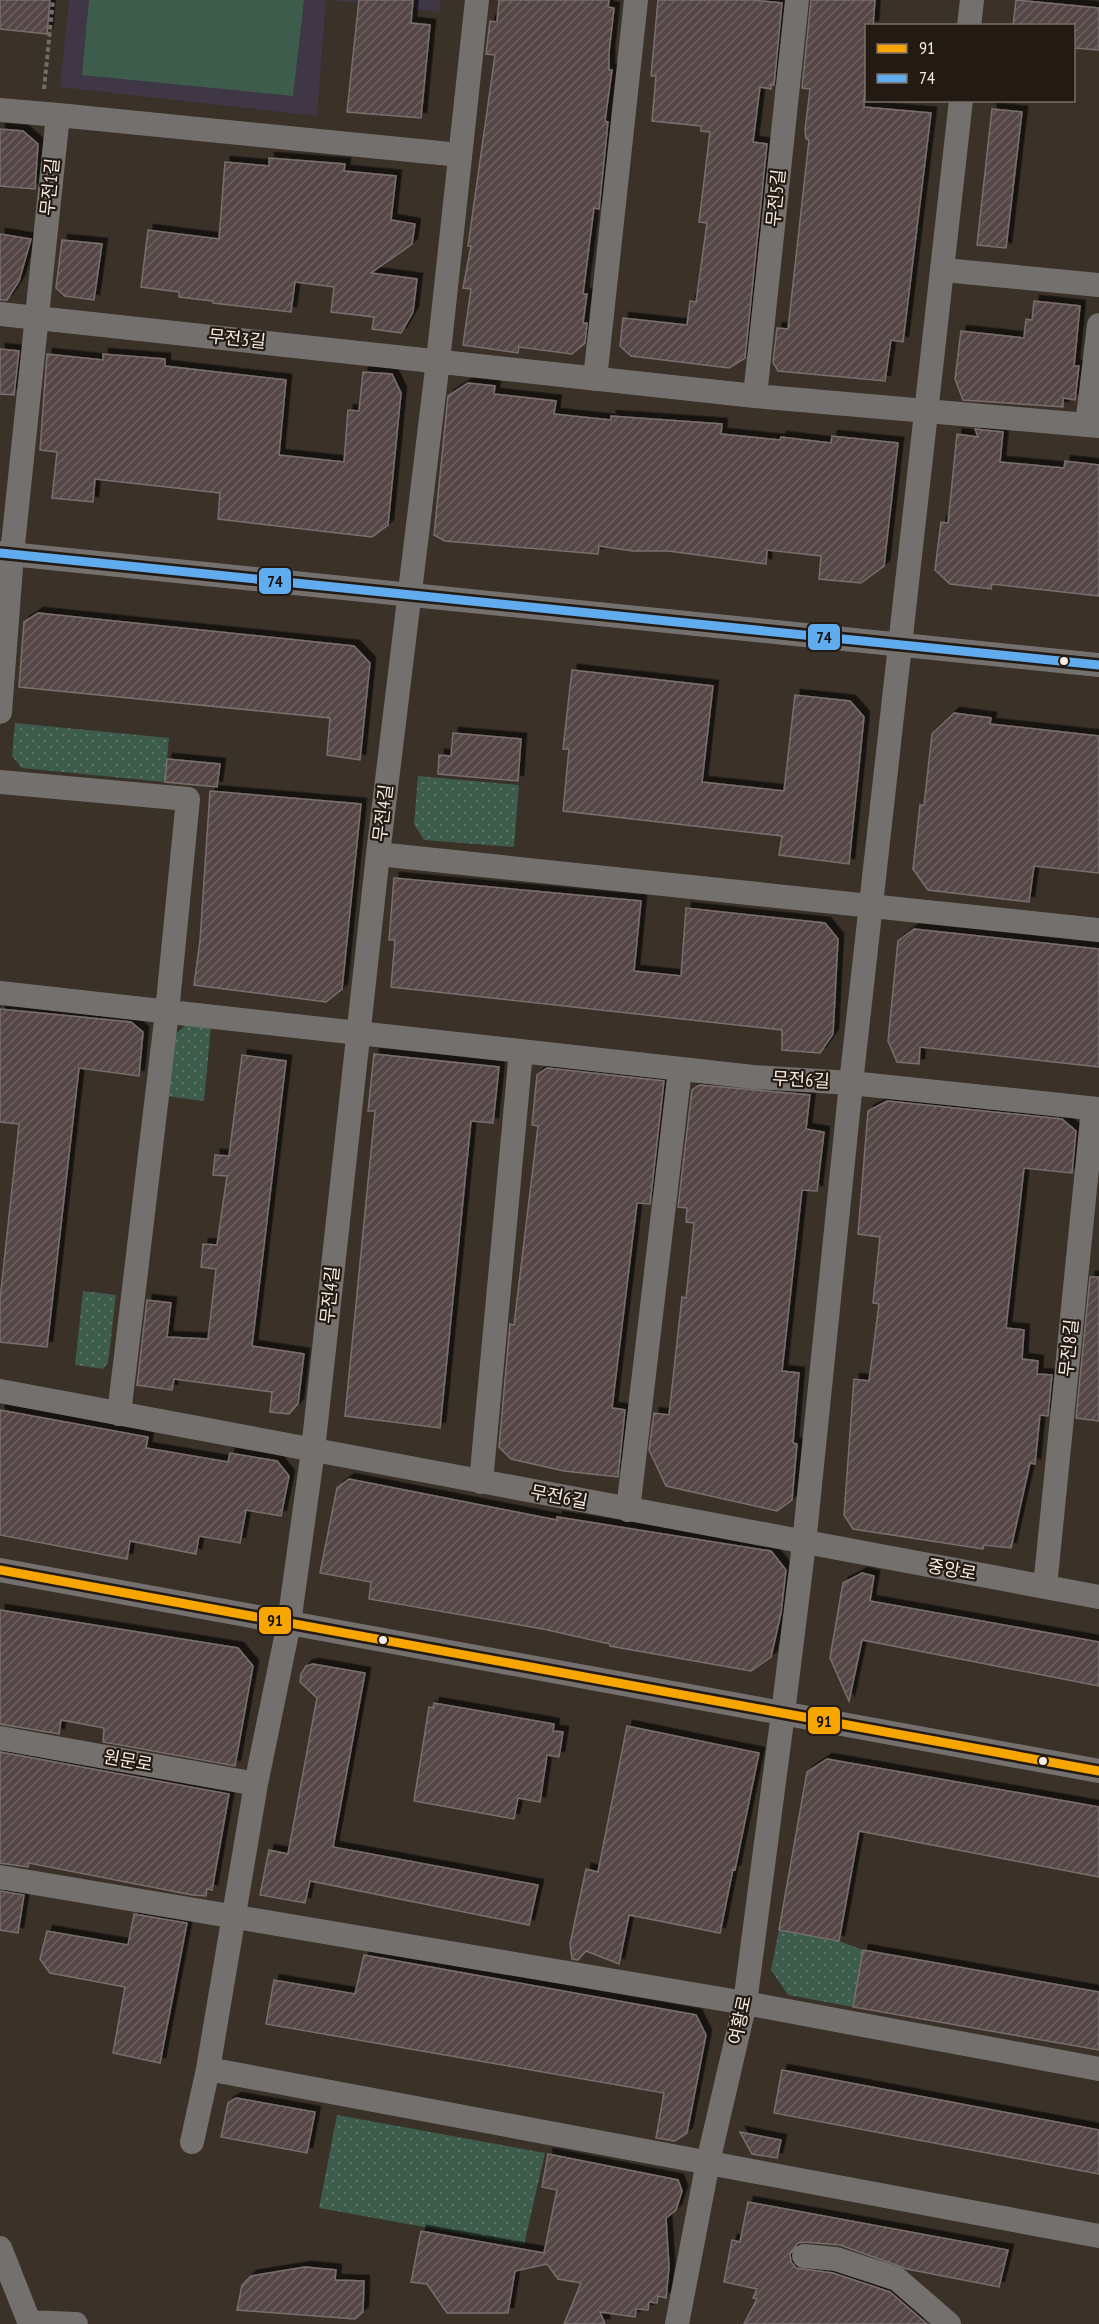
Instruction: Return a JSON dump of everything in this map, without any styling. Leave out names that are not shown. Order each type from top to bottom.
[{"type":"street","points":[[410,593],[477,0]]},
{"type":"street","points":[[595,379],[636,0]]},
{"type":"street","name":"무전5길","points":[[755,396],[797,0]]},
{"type":"street","points":[[969,24],[972,0]]},
{"type":"street","points":[[902,645],[961,102]]},
{"type":"street","points":[[0,110],[460,155]]},
{"type":"street","name":"무전1길","points":[[0,712],[6,554],[36,318],[50,115]]},
{"type":"street","points":[[944,270],[1099,285]]},
{"type":"street","points":[[0,314],[36,318]]},
{"type":"street","name":"무전3길","points":[[36,318],[438,360]]},
{"type":"street","points":[[438,360],[755,396],[1093,426],[1099,325]]},
{"type":"street","points":[[6,554],[410,593],[1099,666]]},
{"type":"street","name":"무전4길","points":[[192,2142],[208,2069],[256,1784],[289,1623],[313,1450],[378,854],[410,593]]},
{"type":"street","name":"무전6길","points":[[783,1713],[804,1544],[850,1083],[902,645]]},
{"type":"street","points":[[0,782],[188,799],[167,1012],[119,1414]]},
{"type":"street","points":[[378,854],[872,904],[1099,930]]},
{"type":"street","points":[[0,993],[358,1033]]},
{"type":"street","name":"무전6길","points":[[358,1033],[753,1077],[850,1083]]},
{"type":"street","points":[[481,1482],[521,1051]]},
{"type":"street","points":[[628,1510],[680,1069]]},
{"type":"street","name":"무전8길","points":[[850,1083],[1096,1109],[1045,1587]]},
{"type":"street","points":[[0,1391],[313,1450]]},
{"type":"street","name":"무전6길","points":[[313,1450],[804,1544]]},
{"type":"street","name":"중앙로","points":[[804,1544],[1099,1597]]},
{"type":"street","points":[[0,1570],[1099,1771]]},
{"type":"street","name":"여황로","points":[[676,2324],[708,2162],[745,2003],[783,1713]]},
{"type":"street","name":"원문로","points":[[0,1738],[256,1784]]},
{"type":"street","points":[[0,1877],[745,2003],[1099,2069]]},
{"type":"street","points":[[208,2069],[1099,2236]]},
{"type":"street","points":[[0,2248],[29,2323],[76,2324]]},
{"type":"street","points":[[804,2256],[836,2259],[897,2279],[949,2324]]},
{"type":"path","points":[[50,115],[53,0]]},
{"type":"shaded area","points":[[69,0],[326,0],[317,116],[60,87]]},
{"type":"shaded area","points":[[329,0],[441,0],[439,12]]},
{"type":"green space","points":[[89,0],[304,0],[293,96],[82,75]]},
{"type":"green space","points":[[15,723],[169,738],[165,782],[22,768],[12,756]]},
{"type":"green space","points":[[418,776],[519,785],[514,847],[424,840],[414,824]]},
{"type":"green space","points":[[188,1023],[211,1026],[204,1101],[166,1096],[173,1036]]},
{"type":"green space","points":[[83,1291],[116,1295],[108,1363],[103,1369],[75,1365]]},
{"type":"green space","points":[[779,1930],[839,1941],[863,1950],[853,2007],[788,1995],[771,1970]]},
{"type":"green space","points":[[337,2115],[545,2153],[524,2245],[319,2208]]},
{"type":"building","points":[[0,0],[50,0],[47,34],[0,29]]},
{"type":"building","points":[[359,0],[413,0],[411,23],[430,25],[421,118],[347,112]]},
{"type":"building","points":[[499,0],[609,0],[608,7],[614,8],[609,52],[609,70],[612,70],[605,121],[608,122],[599,209],[594,208],[583,294],[587,294],[583,323],[587,323],[585,343],[572,354],[519,347],[518,353],[463,345],[471,289],[463,288],[471,246],[468,246],[495,55],[486,54],[490,21],[497,22]]},
{"type":"building","points":[[658,0],[752,0],[782,3],[774,85],[771,85],[771,89],[760,87],[753,142],[767,144],[745,358],[729,368],[631,356],[620,346],[623,318],[687,325],[690,301],[696,302],[707,223],[699,222],[710,132],[701,131],[701,126],[652,121],[656,76],[651,76]]},
{"type":"building","points":[[811,0],[875,0],[873,24],[865,24],[864,107],[931,113],[903,342],[891,340],[885,381],[778,371],[773,362],[777,328],[788,329],[809,140],[806,139],[805,130],[810,89],[802,88]]},
{"type":"building","points":[[1016,0],[1099,8],[1099,50],[1075,48],[1075,24],[1013,24]]},
{"type":"building","points":[[992,109],[1022,112],[1006,248],[977,245]]},
{"type":"building","points":[[0,129],[23,131],[38,144],[35,189],[0,186]]},
{"type":"building","points":[[269,158],[345,164],[344,171],[396,176],[391,220],[415,224],[412,244],[371,273],[417,279],[413,312],[401,333],[372,329],[374,317],[331,312],[334,287],[295,282],[291,312],[213,303],[213,301],[179,297],[179,292],[141,287],[148,230],[219,239],[225,162],[269,166]]},
{"type":"building","points":[[0,234],[31,239],[19,281],[7,300],[0,300]]},
{"type":"building","points":[[62,240],[102,244],[94,300],[65,296],[56,288]]},
{"type":"building","points":[[1034,301],[1080,306],[1074,366],[1079,366],[1075,400],[1063,398],[1063,407],[963,400],[955,379],[961,331],[1024,338],[1026,319],[1032,320]]},
{"type":"building","points":[[0,349],[19,351],[14,395],[0,394]]},
{"type":"building","points":[[47,354],[103,360],[103,354],[165,359],[165,366],[286,380],[279,455],[344,462],[348,410],[359,411],[363,372],[392,374],[401,393],[388,525],[372,537],[218,519],[220,493],[95,479],[93,502],[52,498],[57,452],[40,450]]},
{"type":"building","points":[[468,383],[495,386],[494,394],[556,401],[554,414],[611,420],[611,416],[722,424],[721,434],[780,440],[781,437],[831,443],[832,436],[898,443],[884,566],[861,583],[819,579],[821,556],[767,550],[766,564],[668,551],[633,551],[599,546],[598,554],[445,541],[434,535],[448,396]]},
{"type":"building","points":[[975,429],[1003,432],[1000,462],[1064,468],[1065,461],[1099,465],[1099,596],[992,584],[991,589],[950,584],[935,570],[941,522],[948,523],[957,434],[978,437]]},
{"type":"building","points":[[38,613],[354,646],[370,663],[360,760],[327,755],[330,718],[19,687],[24,622]]},
{"type":"building","points":[[572,670],[713,686],[702,782],[784,791],[795,695],[850,701],[864,717],[849,864],[779,855],[782,836],[563,811],[569,749],[563,749]]},
{"type":"building","points":[[954,713],[991,718],[990,724],[1099,736],[1099,873],[1034,866],[1029,902],[928,890],[913,869],[920,805],[924,805],[932,734]]},
{"type":"building","points":[[453,733],[521,739],[518,781],[438,774],[439,755],[451,756]]},
{"type":"building","points":[[167,759],[220,764],[217,787],[165,782]]},
{"type":"building","points":[[210,791],[361,804],[342,989],[326,1002],[194,985],[200,941]]},
{"type":"building","points":[[394,878],[641,901],[634,971],[681,976],[686,908],[825,923],[838,939],[833,1034],[820,1053],[782,1050],[782,1030],[391,987],[395,940],[389,940]]},
{"type":"building","points":[[914,929],[1099,949],[1099,1067],[920,1047],[919,1064],[897,1062],[888,1041],[898,941]]},
{"type":"building","points":[[0,1009],[131,1022],[143,1032],[139,1076],[79,1068],[47,1347],[0,1342],[0,1300],[19,1124],[0,1122]]},
{"type":"building","points":[[374,1054],[499,1067],[493,1123],[471,1121],[440,1428],[345,1416],[375,1111],[368,1111]]},
{"type":"building","points":[[242,1055],[286,1061],[252,1346],[304,1354],[298,1404],[289,1414],[270,1412],[272,1392],[174,1379],[172,1390],[137,1385],[147,1300],[171,1303],[167,1337],[208,1339],[216,1269],[201,1267],[203,1244],[217,1245],[227,1176],[213,1175],[215,1155],[229,1156]]},
{"type":"building","points":[[547,1068],[664,1081],[650,1204],[637,1203],[612,1408],[625,1410],[618,1477],[564,1471],[511,1459],[499,1447],[510,1324],[514,1325],[538,1126],[532,1125],[537,1075]]},
{"type":"building","points":[[699,1085],[810,1095],[806,1129],[824,1132],[817,1191],[802,1190],[782,1371],[799,1373],[793,1443],[797,1444],[792,1500],[777,1511],[666,1486],[649,1450],[654,1413],[669,1415],[682,1297],[686,1298],[694,1223],[686,1222],[687,1208],[678,1207],[692,1090]]},
{"type":"building","points":[[887,1101],[1062,1119],[1076,1131],[1072,1173],[1024,1168],[1006,1328],[1024,1330],[1022,1359],[1038,1361],[1037,1374],[1052,1375],[1048,1416],[1040,1415],[1035,1464],[1030,1463],[1011,1548],[984,1545],[983,1549],[853,1529],[844,1515],[854,1379],[869,1381],[879,1304],[873,1303],[880,1237],[858,1234],[868,1111]]},
{"type":"building","points":[[1090,1277],[1099,1277],[1099,1421],[1076,1418]]},
{"type":"building","points":[[0,1410],[148,1437],[146,1448],[228,1462],[230,1453],[277,1461],[289,1476],[281,1516],[246,1510],[240,1543],[199,1536],[196,1554],[130,1541],[127,1559],[0,1535]]},
{"type":"building","points":[[349,1479],[557,1520],[557,1517],[771,1551],[786,1570],[781,1613],[771,1657],[751,1671],[610,1646],[610,1644],[543,1629],[369,1599],[371,1582],[320,1573],[337,1488]]},
{"type":"building","points":[[862,1573],[874,1576],[870,1601],[1099,1642],[1099,1686],[862,1640],[849,1701],[830,1658],[843,1583]]},
{"type":"building","points":[[0,1610],[238,1648],[253,1666],[235,1766],[103,1742],[104,1728],[61,1720],[59,1734],[0,1724]]},
{"type":"building","points":[[313,1664],[365,1673],[333,1847],[538,1885],[529,1925],[310,1881],[305,1903],[260,1895],[269,1850],[288,1854],[317,1698],[300,1682],[301,1674],[306,1666]]},
{"type":"building","points":[[434,1703],[554,1724],[553,1731],[563,1732],[559,1757],[547,1755],[540,1802],[518,1798],[514,1819],[414,1801],[429,1707],[433,1708]]},
{"type":"building","points":[[627,1726],[759,1753],[735,1870],[733,1869],[720,1933],[629,1915],[619,1964],[586,1951],[578,1960],[572,1959],[570,1944],[586,1869],[598,1872]]},
{"type":"building","points":[[0,1752],[229,1794],[212,1890],[207,1889],[206,1896],[192,1895],[29,1863],[28,1867],[0,1863]]},
{"type":"building","points":[[827,1759],[1099,1807],[1099,1877],[859,1831],[839,1941],[779,1930],[807,1772]]},
{"type":"building","points":[[0,1891],[24,1895],[18,1933],[0,1930]]},
{"type":"building","points":[[134,1914],[187,1923],[160,2063],[113,2053],[125,1987],[50,1973],[40,1959],[47,1931],[128,1945]]},
{"type":"building","points":[[863,1950],[1099,1992],[1099,2050],[853,2007]]},
{"type":"building","points":[[364,1955],[696,2015],[706,2035],[687,2133],[675,2141],[656,2138],[664,2093],[266,2024],[274,1980],[355,1994]]},
{"type":"building","points":[[782,2070],[1099,2130],[1099,2174],[774,2113]]},
{"type":"building","points":[[236,2098],[315,2112],[307,2153],[221,2137],[228,2103]]},
{"type":"building","points":[[740,2132],[781,2140],[777,2158],[752,2154]]},
{"type":"building","points":[[548,2154],[678,2180],[682,2191],[676,2210],[666,2218],[669,2267],[666,2298],[658,2296],[657,2303],[649,2302],[648,2310],[636,2309],[635,2317],[600,2312],[605,2324],[564,2324],[581,2283],[558,2279],[547,2264],[515,2271],[508,2313],[447,2313],[427,2284],[411,2282],[421,2231],[544,2253],[557,2190],[542,2187]]},
{"type":"building","points":[[748,2202],[1008,2250],[999,2287],[907,2269],[840,2245],[798,2243],[790,2254],[791,2262],[796,2268],[833,2273],[890,2292],[927,2324],[744,2324],[757,2299],[753,2298],[757,2289],[724,2282],[732,2240],[740,2242]]},
{"type":"building","points":[[305,2267],[336,2270],[335,2280],[364,2281],[363,2312],[355,2319],[237,2310],[242,2285],[251,2276]]},
{"type":"transit line","name":"74","points":[[0,553],[1099,665]]},
{"type":"transit line","name":"91","points":[[0,1570],[1099,1771]]}]
